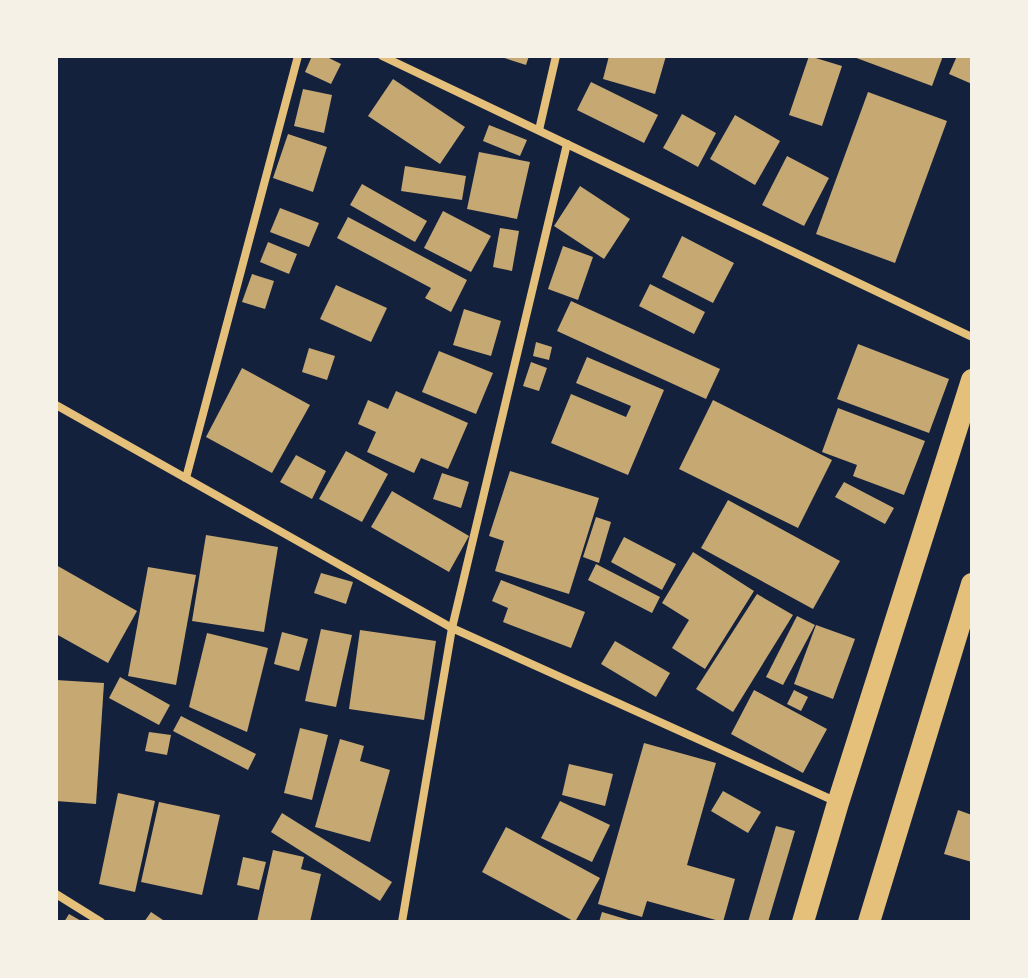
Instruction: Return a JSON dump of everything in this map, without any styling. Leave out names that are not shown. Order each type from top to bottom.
[{"type":"highway","points":[[803,922],[972,380]]},
{"type":"highway","points":[[869,922],[972,584]]},
{"type":"street","points":[[186,478],[298,56]]},
{"type":"street","points":[[382,56],[972,337]]},
{"type":"street","points":[[539,130],[556,56]]},
{"type":"street","points":[[402,922],[452,628],[567,144]]},
{"type":"street","points":[[56,405],[452,628],[838,803]]},
{"type":"street","points":[[56,894],[101,922]]},
{"type":"building","points":[[312,56],[325,56],[341,64],[331,84],[305,72]]},
{"type":"building","points":[[498,56],[529,56],[526,65]]},
{"type":"building","points":[[609,56],[666,56],[655,94],[603,79]]},
{"type":"building","points":[[809,56],[842,66],[822,126],[789,115]]},
{"type":"building","points":[[851,56],[943,56],[932,86]]},
{"type":"building","points":[[957,56],[972,56],[972,84],[949,74]]},
{"type":"building","points":[[393,79],[465,127],[440,164],[368,116]]},
{"type":"building","points":[[591,82],[658,115],[644,143],[577,110]]},
{"type":"building","points":[[303,89],[332,95],[324,133],[294,126]]},
{"type":"building","points":[[868,92],[947,121],[895,263],[816,234]]},
{"type":"building","points":[[682,114],[716,133],[698,167],[663,148]]},
{"type":"building","points":[[735,115],[780,141],[755,185],[710,159]]},
{"type":"building","points":[[489,125],[527,140],[520,156],[483,141]]},
{"type":"building","points":[[288,134],[327,147],[313,192],[273,178]]},
{"type":"building","points":[[479,152],[530,162],[517,219],[467,209]]},
{"type":"building","points":[[787,156],[829,178],[804,226],[762,205]]},
{"type":"building","points":[[405,166],[466,176],[462,200],[401,191]]},
{"type":"building","points":[[362,184],[427,221],[415,242],[350,205]]},
{"type":"building","points":[[580,186],[630,219],[604,259],[554,226]]},
{"type":"building","points":[[280,208],[319,223],[309,247],[270,232]]},
{"type":"building","points":[[443,211],[491,236],[471,272],[424,248]]},
{"type":"building","points":[[348,217],[467,280],[451,312],[425,298],[431,288],[337,238]]},
{"type":"building","points":[[500,228],[519,231],[512,271],[493,267]]},
{"type":"building","points":[[682,236],[734,263],[713,303],[662,277]]},
{"type":"building","points":[[268,242],[297,254],[289,274],[260,262]]},
{"type":"building","points":[[563,246],[593,257],[578,300],[548,289]]},
{"type":"building","points":[[252,274],[274,281],[265,309],[242,302]]},
{"type":"building","points":[[650,284],[705,312],[694,334],[639,306]]},
{"type":"building","points":[[336,285],[387,308],[371,342],[320,319]]},
{"type":"building","points":[[571,301],[720,369],[706,399],[557,331]]},
{"type":"building","points":[[464,309],[501,321],[491,356],[453,345]]},
{"type":"building","points":[[536,342],[552,347],[549,360],[533,356]]},
{"type":"building","points":[[858,344],[949,379],[929,433],[837,399]]},
{"type":"building","points":[[309,348],[335,356],[327,380],[302,372]]},
{"type":"building","points":[[439,351],[493,373],[476,414],[422,392]]},
{"type":"building","points":[[587,357],[664,390],[628,475],[551,443],[571,394],[626,417],[631,406],[576,383]]},
{"type":"building","points":[[531,362],[547,368],[539,391],[523,386]]},
{"type":"building","points":[[242,368],[310,405],[272,473],[206,437]]},
{"type":"building","points":[[396,391],[468,423],[448,469],[421,458],[414,473],[367,452],[376,432],[358,424],[368,400],[388,409]]},
{"type":"building","points":[[713,400],[832,460],[798,528],[679,469]]},
{"type":"building","points":[[838,408],[925,441],[904,495],[853,476],[857,465],[822,452]]},
{"type":"building","points":[[346,451],[388,474],[362,522],[319,499]]},
{"type":"building","points":[[296,455],[326,471],[312,499],[280,482]]},
{"type":"building","points":[[510,471],[599,498],[569,594],[495,571],[504,541],[489,536]]},
{"type":"building","points":[[442,473],[469,482],[461,508],[433,499]]},
{"type":"building","points":[[844,482],[894,508],[885,524],[835,497]]},
{"type":"building","points":[[392,491],[469,536],[449,572],[371,527]]},
{"type":"building","points":[[728,500],[840,561],[813,609],[701,548]]},
{"type":"building","points":[[596,517],[611,522],[599,563],[583,557]]},
{"type":"building","points":[[206,535],[278,547],[264,632],[192,621]]},
{"type":"building","points":[[624,537],[676,564],[662,590],[611,562]]},
{"type":"building","points":[[693,552],[754,591],[705,669],[672,648],[689,620],[662,603]]},
{"type":"building","points":[[596,564],[660,597],[652,613],[588,580]]},
{"type":"building","points":[[56,565],[137,611],[108,663],[56,634]]},
{"type":"building","points":[[148,567],[196,575],[176,685],[128,676]]},
{"type":"building","points":[[321,573],[353,582],[346,604],[314,593]]},
{"type":"building","points":[[501,580],[585,612],[571,648],[503,622],[508,608],[492,601]]},
{"type":"building","points":[[757,594],[793,615],[733,712],[696,689]]},
{"type":"building","points":[[797,616],[815,625],[783,685],[766,677]]},
{"type":"building","points":[[816,625],[855,639],[833,699],[794,684]]},
{"type":"building","points":[[321,629],[352,635],[336,707],[305,701]]},
{"type":"building","points":[[360,630],[436,641],[424,720],[349,709]]},
{"type":"building","points":[[282,632],[308,639],[299,671],[274,664]]},
{"type":"building","points":[[207,633],[268,648],[247,732],[189,707]]},
{"type":"building","points":[[615,641],[670,673],[656,697],[601,664]]},
{"type":"building","points":[[120,677],[170,705],[159,725],[109,698]]},
{"type":"building","points":[[56,680],[104,683],[96,804],[56,801]]},
{"type":"building","points":[[754,690],[827,729],[803,773],[731,734]]},
{"type":"building","points":[[794,690],[808,697],[801,711],[787,704]]},
{"type":"building","points":[[181,716],[256,754],[248,770],[173,731]]},
{"type":"building","points":[[300,728],[328,735],[312,800],[284,793]]},
{"type":"building","points":[[149,732],[171,735],[167,755],[145,751]]},
{"type":"building","points":[[340,739],[364,746],[360,761],[390,770],[370,842],[315,827]]},
{"type":"building","points":[[644,743],[716,763],[687,865],[735,879],[723,922],[647,901],[642,917],[598,904]]},
{"type":"building","points":[[569,764],[613,774],[605,806],[562,795]]},
{"type":"building","points":[[723,791],[761,812],[748,833],[711,811]]},
{"type":"building","points":[[118,793],[155,801],[135,892],[99,884]]},
{"type":"building","points":[[560,801],[610,825],[592,862],[541,838]]},
{"type":"building","points":[[159,802],[220,815],[202,895],[141,882]]},
{"type":"building","points":[[958,810],[972,815],[972,862],[944,854]]},
{"type":"building","points":[[282,813],[392,882],[380,901],[271,832]]},
{"type":"building","points":[[776,826],[795,831],[768,922],[748,922]]},
{"type":"building","points":[[506,827],[600,878],[575,922],[482,872]]},
{"type":"building","points":[[273,850],[304,857],[301,869],[321,874],[310,922],[257,922]]},
{"type":"building","points":[[243,857],[266,862],[259,890],[237,885]]},
{"type":"building","points":[[151,912],[166,922],[144,922]]},
{"type":"building","points":[[602,912],[632,921],[632,922],[599,922]]},
{"type":"building","points":[[69,914],[83,922],[64,922]]}]
